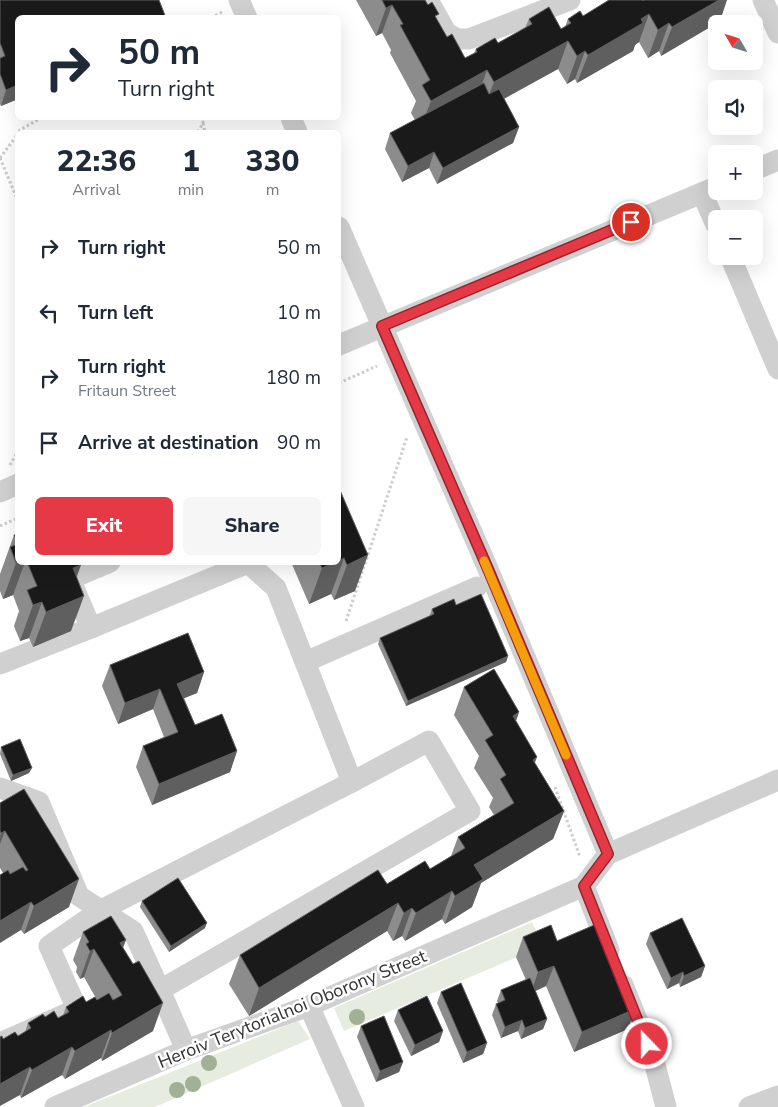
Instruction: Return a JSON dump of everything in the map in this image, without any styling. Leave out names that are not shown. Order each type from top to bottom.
[{"type":"street","points":[[239,0],[246,15]]},
{"type":"street","points":[[428,0],[446,32],[457,39],[469,39],[570,0]]},
{"type":"street","points":[[763,0],[778,33]]},
{"type":"street","points":[[763,166],[778,160]]},
{"type":"street","points":[[341,343],[708,190]]},
{"type":"street","points":[[341,232],[490,575],[608,854]]},
{"type":"street","points":[[734,265],[778,369]]},
{"type":"street","points":[[0,492],[15,485]]},
{"type":"street","points":[[92,628],[70,579],[103,565]]},
{"type":"street","points":[[0,664],[242,565]]},
{"type":"street","points":[[249,565],[276,588],[352,782]]},
{"type":"street","points":[[305,662],[477,587]]},
{"type":"street","points":[[0,1043],[77,1010],[49,946],[101,910],[429,741],[470,811],[160,990]]},
{"type":"street","points":[[666,1107],[654,1062],[584,886],[608,854],[778,780]]},
{"type":"street","points":[[0,788],[39,802],[79,896],[133,931],[186,1050]]},
{"type":"street","name":"Heroiv Terytorialnoi Oborony Street","points":[[55,1107],[186,1050],[309,1006],[584,886]]},
{"type":"street","points":[[309,1006],[354,1107]]},
{"type":"street","points":[[749,1107],[778,1096]]},
{"type":"path","points":[[20,130],[38,120]]},
{"type":"path","points":[[203,120],[205,130]]},
{"type":"path","points":[[199,130],[204,123]]},
{"type":"path","points":[[15,137],[0,158],[15,194]]},
{"type":"path","points":[[341,381],[396,358]]},
{"type":"path","points":[[338,648],[417,406]]},
{"type":"path","points":[[0,526],[15,519]]},
{"type":"shaded area","points":[[532,922],[543,946],[344,1031],[334,1008]]},
{"type":"shaded area","points":[[298,1021],[310,1039],[155,1107],[84,1107]]},
{"type":"building","points":[[0,0],[159,0],[165,15],[15,15],[15,86],[6,90],[0,74],[0,58],[5,56],[0,43]]},
{"type":"building","points":[[382,0],[425,0],[428,5],[432,2],[439,14],[435,16],[447,37],[452,34],[465,58],[477,52],[476,49],[495,38],[498,43],[532,24],[529,19],[549,7],[561,29],[571,23],[568,19],[580,11],[583,16],[609,0],[719,0],[672,27],[669,23],[658,30],[649,14],[641,19],[643,23],[588,55],[585,51],[577,56],[568,41],[494,82],[487,70],[431,101],[422,85],[430,80],[400,25],[403,24],[392,5],[386,8]]},
{"type":"building","points":[[484,83],[489,94],[499,89],[519,127],[443,168],[434,152],[408,166],[390,133]]},
{"type":"building","points":[[341,493],[368,555],[347,565],[344,558],[341,560]]},
{"type":"building","points":[[15,545],[15,560],[10,547]]},
{"type":"building","points":[[28,565],[81,565],[73,568],[84,596],[46,612],[42,602],[33,605],[27,590],[37,586]]},
{"type":"building","points":[[481,594],[508,656],[408,701],[380,638],[434,614],[432,609],[454,599],[456,605]]},
{"type":"building","points":[[188,633],[204,672],[177,684],[195,725],[222,714],[237,751],[159,784],[143,746],[178,732],[160,689],[125,703],[110,665]]},
{"type":"building","points":[[494,669],[519,712],[513,716],[537,757],[533,760],[564,811],[474,865],[483,879],[455,896],[452,891],[416,913],[412,908],[404,913],[398,903],[259,988],[240,955],[378,870],[387,884],[425,861],[430,869],[465,848],[458,837],[514,803],[500,779],[506,775],[485,740],[493,735],[464,687]]},
{"type":"building","points":[[20,739],[32,768],[13,775],[1,747]]},
{"type":"building","points":[[24,789],[79,879],[34,906],[31,902],[0,921],[0,875],[8,870],[10,874],[23,867],[26,871],[28,870],[5,831],[1,833],[0,831],[0,803]]},
{"type":"building","points":[[178,878],[207,923],[171,946],[142,901]]},
{"type":"building","points":[[111,916],[126,940],[120,943],[133,964],[139,961],[163,1003],[112,1033],[111,1030],[75,1051],[72,1047],[32,1070],[30,1067],[0,1084],[0,1037],[2,1036],[3,1039],[15,1032],[18,1036],[31,1028],[28,1023],[43,1014],[45,1017],[54,1011],[58,1018],[69,1012],[66,1007],[83,996],[86,1002],[95,997],[97,1000],[109,993],[113,1000],[122,995],[94,949],[90,951],[86,944],[89,942],[83,932]]},
{"type":"building","points":[[682,918],[705,966],[684,976],[683,972],[671,978],[650,933]]},
{"type":"building","points":[[599,923],[635,1009],[582,1032],[554,966],[538,972],[523,937],[551,925],[557,941]]},
{"type":"building","points":[[530,978],[547,1019],[525,1028],[522,1020],[505,1027],[496,1004],[505,1000],[501,990]]},
{"type":"building","points":[[461,983],[487,1043],[467,1052],[441,992]]},
{"type":"building","points":[[427,996],[443,1031],[415,1045],[398,1010]]},
{"type":"building","points":[[384,1016],[403,1062],[380,1071],[361,1026]]},
{"type":"slow traffic","points":[[484,561],[566,755]]},
{"type":"route","points":[[631,222],[382,326],[488,569],[608,854],[584,886],[647,1044]]}]
